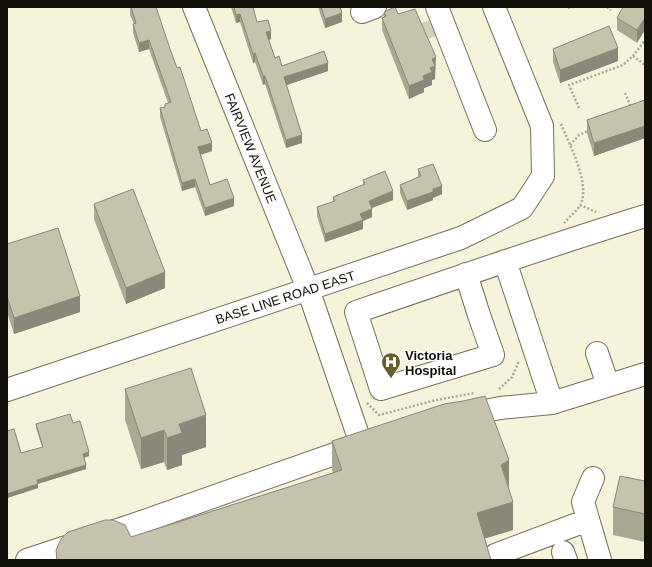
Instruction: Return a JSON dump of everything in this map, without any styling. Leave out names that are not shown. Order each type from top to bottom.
[{"type":"street","name":"FAIRVIEW AVENUE","points":[[194,7],[370,440],[310,462]]},
{"type":"street","name":"BASE LINE ROAD EAST","points":[[7,390],[461,238],[522,208],[542,176],[542,126],[494,7]]},
{"type":"street","points":[[437,23],[485,130]]},
{"type":"street","points":[[466,274],[493,355],[381,389],[356,312],[505,260],[645,216]]},
{"type":"street","points":[[505,260],[552,403]]},
{"type":"street","points":[[596,353],[608,385]]},
{"type":"street","points":[[446,418],[500,408],[552,403],[645,374]]},
{"type":"street","points":[[27,560],[158,516],[310,462],[316,483]]},
{"type":"street","points":[[593,478],[583,502],[600,560]]},
{"type":"street","points":[[158,516],[168,529],[176,532]]},
{"type":"street","points":[[495,555],[588,520]]},
{"type":"path","points":[[568,8],[573,7]]},
{"type":"path","points":[[607,7],[611,10]]},
{"type":"path","points":[[579,108],[569,85],[623,65],[633,56],[645,40]]},
{"type":"path","points":[[633,56],[645,65]]},
{"type":"path","points":[[625,93],[633,113]]},
{"type":"path","points":[[570,145],[579,135],[593,129]]},
{"type":"building","points":[[131,7],[156,7],[177,68],[180,67],[201,131],[207,129],[212,143],[198,147],[210,185],[227,179],[234,198],[205,208],[195,179],[182,183],[160,108],[165,107],[165,104],[171,102],[149,40],[139,43],[133,24],[136,23]]},
{"type":"building","points":[[234,7],[253,7],[257,22],[268,20],[271,31],[266,32],[275,58],[279,56],[282,66],[324,51],[328,63],[284,77],[302,135],[286,140],[265,76],[263,76],[255,53],[253,54],[240,14],[236,15]]},
{"type":"building","points":[[321,7],[340,7],[342,13],[325,19]]},
{"type":"building","points":[[395,7],[398,14],[415,9],[436,57],[432,59],[435,66],[430,68],[432,72],[423,76],[424,80],[409,86],[382,18],[386,16],[384,12]]},
{"type":"building","points":[[623,7],[645,7],[645,18],[637,30],[617,18]]},
{"type":"building","points":[[609,26],[618,48],[560,70],[553,49]]},
{"type":"building","points":[[645,100],[645,126],[594,143],[587,120]]},
{"type":"building","points":[[433,164],[442,186],[433,189],[433,192],[407,201],[400,185],[421,176],[418,169]]},
{"type":"building","points":[[385,171],[393,191],[369,201],[372,209],[360,214],[363,220],[325,234],[317,207],[335,201],[333,197],[365,184],[363,180]]},
{"type":"building","points":[[133,189],[165,272],[126,288],[94,204]]},
{"type":"building","points":[[58,228],[80,296],[14,318],[7,296],[7,244]]},
{"type":"building","points":[[191,368],[206,415],[179,424],[182,433],[167,438],[164,430],[141,438],[125,389]]},
{"type":"building","points":[[485,396],[509,460],[501,465],[513,502],[477,513],[491,560],[57,560],[56,550],[61,539],[68,532],[105,520],[113,520],[125,525],[131,537],[342,470],[332,441],[444,404]]},
{"type":"building","points":[[70,414],[73,423],[80,421],[89,452],[83,454],[86,465],[37,480],[38,484],[7,494],[7,431],[14,429],[21,453],[43,447],[36,424]]},
{"type":"building","points":[[620,476],[645,481],[645,514],[613,507]]},
{"type":"tunnel","points":[[427,21],[433,37]]},
{"type":"place","name":"Victoria Hospital","points":[[391,379]]}]
